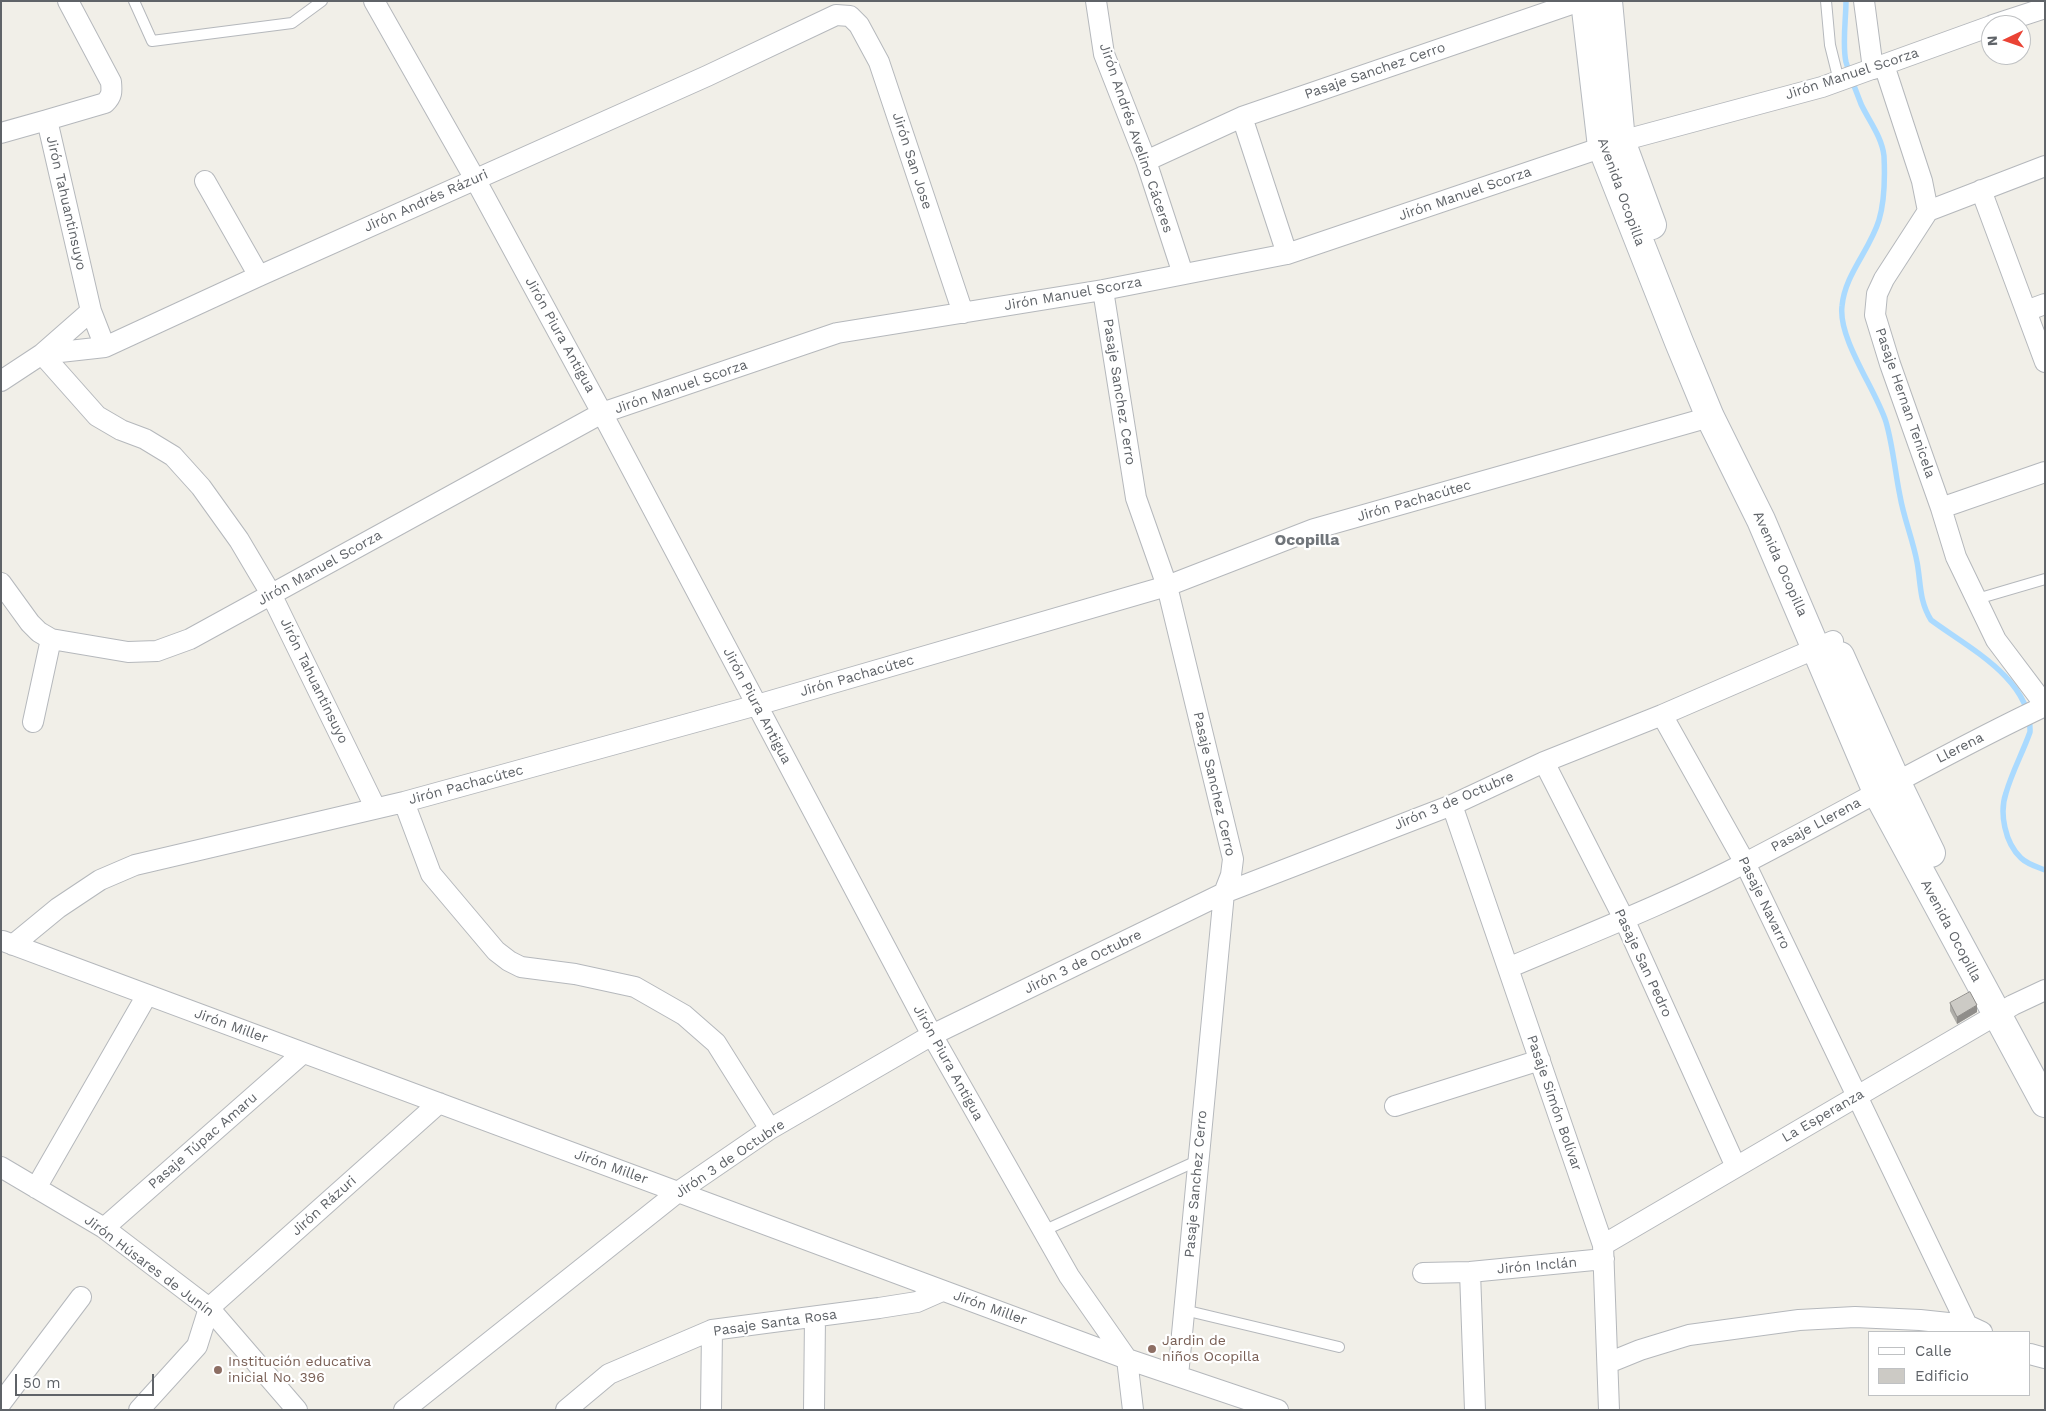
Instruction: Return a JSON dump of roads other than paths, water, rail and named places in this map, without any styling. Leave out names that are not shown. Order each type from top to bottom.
[{"type":"street","name":"Jirón Tahuantinsuyo","points":[[68,1],[111,82],[112,91],[111,98],[105,103],[47,120],[91,311],[105,347]]},
{"type":"street","name":"Jirón Piura Antigua","points":[[374,1],[475,179],[602,413],[932,1035],[1069,1276],[1127,1360],[1133,1410]]},
{"type":"street","name":"Jirón Andrés Avelino Cáceres","points":[[1096,1],[1104,54],[1146,161],[1183,274]]},
{"type":"street","name":"Pasaje Sanchez Cerro","points":[[1146,161],[1242,117],[1580,1]]},
{"type":"street","name":"Avenida Ocopilla","points":[[1585,1],[1612,144],[1710,417],[1825,645]]},
{"type":"street","name":"Avenida Ocopilla","points":[[1608,1],[1612,144],[1714,384],[1777,512],[1825,645],[1886,786],[1923,839],[2004,1010],[2045,1103]]},
{"type":"street","points":[[1864,1],[1875,68],[1922,181],[1928,211],[2045,166]]},
{"type":"street","name":"Jirón Manuel Scorza","points":[[2023,15],[2045,8]]},
{"type":"street","name":"Jirón Andrés Rázuri","points":[[1,381],[42,354],[105,347],[259,276],[707,76],[836,15],[850,16]]},
{"type":"street","name":"Jirón San Jose","points":[[850,16],[859,25],[879,62],[963,313]]},
{"type":"street","name":"Jirón Manuel Scorza","points":[[51,639],[128,652],[157,651],[190,639],[602,413],[837,333],[1103,290],[1287,254],[1612,144],[1839,81],[1981,29]]},
{"type":"street","points":[[1242,117],[1287,254]]},
{"type":"street","points":[[1,133],[47,120]]},
{"type":"street","points":[[205,181],[259,276]]},
{"type":"street","points":[[1981,190],[2045,362]]},
{"type":"street","name":"Pasaje Hernan Tenicela","points":[[1928,211],[1884,279],[1877,294],[1875,315],[1956,557],[1996,640],[2045,705]]},
{"type":"street","name":"Pasaje Sanchez Cerro","points":[[1103,290],[1136,498],[1167,586],[1233,859],[1231,875],[1224,893],[1178,1376]]},
{"type":"street","points":[[2026,311],[2045,304]]},
{"type":"street","points":[[42,354],[91,311]]},
{"type":"street","name":"Jirón Tahuantinsuyo","points":[[42,354],[97,416],[121,430],[146,438],[173,456],[201,487],[239,540],[271,594],[375,807]]},
{"type":"street","name":"Jirón Pachacútec","points":[[7,943],[100,880],[135,865],[375,807],[404,802],[757,705],[1167,586],[1314,529],[1710,417]]},
{"type":"street","points":[[1941,508],[2045,472]]},
{"type":"street","points":[[1,583],[30,623],[39,632],[51,639],[33,722]]},
{"type":"street","name":"Jirón 3 de Octubre","points":[[404,1410],[678,1192],[770,1129],[932,1035],[1224,893],[1452,804],[1544,762],[1662,715],[1825,645]]},
{"type":"street","name":"Llerena","points":[[1886,786],[2045,705]]},
{"type":"street","name":"Pasaje Navarro","points":[[1662,715],[1745,863],[1857,1096],[1975,1329]]},
{"type":"street","name":"Pasaje San Pedro","points":[[1544,762],[1624,919],[1736,1167]]},
{"type":"street","name":"Pasaje Llerena","points":[[1508,968],[1624,919],[1745,863],[1886,786]]},
{"type":"street","points":[[404,802],[432,874],[496,950],[509,961],[521,967],[575,974],[635,987],[684,1015],[716,1043],[770,1129]]},
{"type":"street","name":"Pasaje Simón Bolívar","points":[[1452,804],[1604,1252],[1609,1410]]},
{"type":"street","name":"Jirón Miller","points":[[7,943],[1127,1360],[1278,1410]]},
{"type":"street","name":"La Esperanza","points":[[1604,1252],[1736,1167],[2004,1010],[2045,990]]},
{"type":"street","points":[[36,1188],[147,995]]},
{"type":"street","name":"Avenida Ocopilla","points":[[2004,1010],[2045,1064]]},
{"type":"street","name":"Pasaje Túpac Amaru","points":[[104,1228],[303,1053]]},
{"type":"street","points":[[1395,1106],[1540,1060]]},
{"type":"street","name":"Jirón Rázuri","points":[[208,1308],[438,1103]]},
{"type":"street","name":"Jirón Húsares de Junín","points":[[1,1167],[104,1228],[208,1308],[297,1410]]},
{"type":"street","name":"Jirón Inclán","points":[[1424,1273],[1470,1272],[1604,1252]]},
{"type":"street","points":[[1470,1272],[1475,1410]]},
{"type":"street","name":"Pasaje Santa Rosa","points":[[566,1410],[609,1374],[712,1330],[917,1302],[942,1290]]},
{"type":"street","points":[[1,1403],[81,1297]]},
{"type":"street","points":[[139,1410],[197,1346],[208,1308]]},
{"type":"street","points":[[814,1410],[815,1316]]},
{"type":"street","points":[[1608,1363],[1640,1350],[1689,1335],[1799,1320],[1855,1317],[1920,1320],[1975,1329]]},
{"type":"street","points":[[711,1410],[712,1330]]},
{"type":"street","points":[[2031,1354],[2045,1358]]},
{"type":"lane","points":[[134,1],[152,41],[292,23],[322,1]]},
{"type":"lane","points":[[1826,1],[1830,45],[1839,81]]},
{"type":"lane","points":[[1977,599],[2045,579]]},
{"type":"lane","points":[[1044,1231],[1199,1160]]},
{"type":"lane","points":[[1184,1310],[1338,1347]]},
{"type":"waterway","points":[[1846,1],[1844,40],[1846,62],[1861,104],[1881,142],[1884,156],[1884,180],[1879,220],[1870,242],[1848,283],[1844,294],[1842,319],[1852,349],[1886,422],[1902,505],[1915,554],[1922,599],[1927,613],[1931,620],[1995,666],[2009,680],[2020,696],[2028,713],[2030,732],[2011,777],[2004,801],[2003,818],[2007,836],[2015,852],[2026,862],[2045,870]]},
{"type":"place","name":"Jardin de niños Ocopilla","points":[[1152,1349]]},
{"type":"place","name":"Institución educativa inicial No. 396","points":[[218,1370]]},
{"type":"district","name":"Ocopilla","points":[[1307,540]]}]
